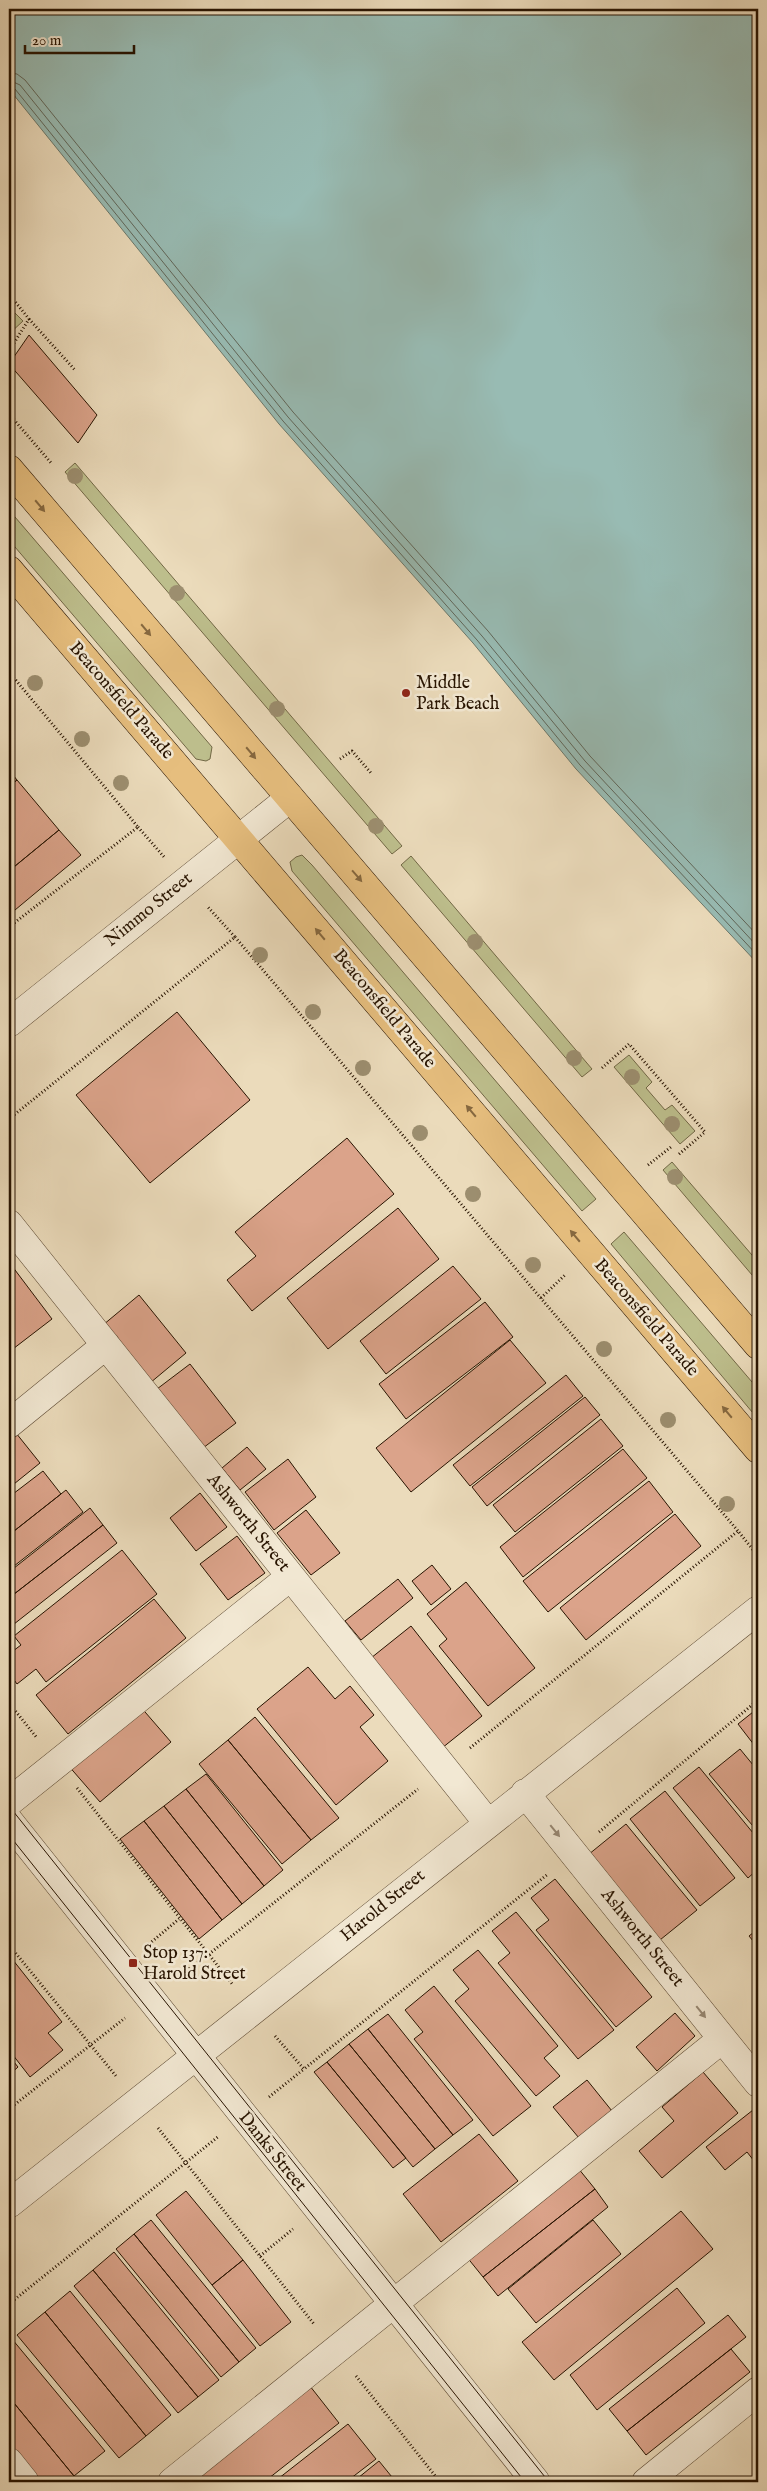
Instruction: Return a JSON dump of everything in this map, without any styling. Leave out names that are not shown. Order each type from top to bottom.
[{"type":"main road","points":[[9,469],[758,1345]]},
{"type":"main road","name":"Beaconsfield Parade","points":[[9,570],[758,1449]]},
{"type":"street","name":"Nimmo Street","points":[[9,1023],[290,798]]},
{"type":"street","name":"Ashworth Street","points":[[9,1224],[487,1822]]},
{"type":"street","points":[[9,1424],[106,1345]]},
{"type":"street","points":[[9,1802],[290,1577]]},
{"type":"street","name":"Harold Street","points":[[9,2204],[487,1822],[758,1610]]},
{"type":"street","name":"Ashworth Street","points":[[525,1793],[758,2083]]},
{"type":"street","name":"Danks Street","points":[[9,1821],[536,2482]]},
{"type":"street","points":[[172,2482],[722,2039]]},
{"type":"street","points":[[646,2482],[758,2391]]},
{"type":"street","points":[[9,2462],[25,2482]]},
{"type":"path","points":[[9,294],[10,299],[75,370]]},
{"type":"path","points":[[9,352],[29,319]]},
{"type":"path","points":[[9,672],[138,827],[235,937],[758,1556]]},
{"type":"path","points":[[340,759],[352,751],[371,773]]},
{"type":"path","points":[[9,927],[138,827]]},
{"type":"path","points":[[9,1119],[235,937]]},
{"type":"path","points":[[602,1068],[630,1044],[705,1132],[678,1155]]},
{"type":"path","points":[[183,1972],[209,1954],[444,1768],[738,1531]]},
{"type":"path","points":[[9,2304],[573,1853],[758,1700]]},
{"type":"path","points":[[9,1703],[179,1919],[304,2069]]},
{"type":"path","points":[[146,1946],[179,1919]]},
{"type":"path","points":[[9,1945],[137,2102],[440,2482]]},
{"type":"path","points":[[9,2109],[90,2045]]},
{"type":"path","points":[[260,2256],[297,2225]]},
{"type":"green space","points":[[9,307],[23,321],[9,334]]},
{"type":"green space","points":[[75,463],[402,846],[392,854],[65,472]]},
{"type":"green space","points":[[9,510],[212,747],[210,759],[206,761],[196,759],[9,540]]},
{"type":"green space","points":[[302,855],[596,1199],[582,1211],[292,871],[290,862]]},
{"type":"green space","points":[[411,856],[592,1069],[582,1077],[401,865]]},
{"type":"green space","points":[[629,1055],[652,1082],[646,1088],[665,1110],[672,1105],[695,1131],[680,1144],[614,1067]]},
{"type":"green space","points":[[672,1162],[758,1262],[758,1282],[663,1170]]},
{"type":"green space","points":[[624,1232],[758,1389],[758,1419],[611,1244]]},
{"type":"water","points":[[9,9],[758,9],[758,964],[576,769],[473,643],[279,424],[9,89]]},
{"type":"building","points":[[29,335],[97,415],[78,443],[9,364]]},
{"type":"building","points":[[9,770],[17,780],[9,787]]},
{"type":"building","points":[[17,780],[59,830],[9,871],[9,787]]},
{"type":"building","points":[[59,830],[81,855],[9,915],[9,871]]},
{"type":"building","points":[[177,1012],[250,1100],[150,1183],[76,1095]]},
{"type":"building","points":[[347,1138],[394,1194],[252,1311],[227,1280],[256,1256],[235,1232]]},
{"type":"building","points":[[398,1208],[439,1259],[328,1349],[287,1298]]},
{"type":"building","points":[[9,1262],[52,1319],[9,1352]]},
{"type":"building","points":[[453,1266],[481,1299],[386,1374],[360,1341]]},
{"type":"building","points":[[139,1295],[186,1353],[150,1383],[103,1325]]},
{"type":"building","points":[[485,1302],[513,1337],[406,1419],[379,1384]]},
{"type":"building","points":[[510,1340],[546,1383],[411,1492],[376,1448]]},
{"type":"building","points":[[190,1364],[236,1423],[203,1448],[157,1389]]},
{"type":"building","points":[[566,1375],[583,1396],[470,1486],[453,1465]]},
{"type":"building","points":[[585,1397],[600,1415],[487,1506],[472,1487]]},
{"type":"building","points":[[601,1419],[623,1446],[515,1532],[493,1505]]},
{"type":"building","points":[[12,1428],[40,1463],[9,1488],[9,1430]]},
{"type":"building","points":[[247,1447],[266,1469],[240,1490],[222,1468]]},
{"type":"building","points":[[623,1449],[647,1478],[523,1577],[500,1547]]},
{"type":"building","points":[[288,1459],[316,1497],[274,1530],[245,1492]]},
{"type":"building","points":[[43,1471],[61,1494],[9,1535],[9,1497]]},
{"type":"building","points":[[649,1481],[673,1512],[548,1612],[523,1581]]},
{"type":"building","points":[[66,1490],[83,1512],[9,1570],[9,1535]]},
{"type":"building","points":[[200,1493],[227,1527],[196,1551],[170,1518]]},
{"type":"building","points":[[90,1508],[103,1525],[9,1598],[9,1572]]},
{"type":"building","points":[[306,1510],[340,1553],[311,1575],[277,1533]]},
{"type":"building","points":[[675,1514],[701,1546],[586,1640],[560,1608]]},
{"type":"building","points":[[103,1525],[117,1543],[9,1628],[9,1598]]},
{"type":"building","points":[[237,1536],[265,1573],[228,1600],[200,1564]]},
{"type":"building","points":[[122,1550],[157,1594],[46,1682],[36,1669],[17,1684],[9,1673],[9,1654],[21,1645],[14,1636]]},
{"type":"building","points":[[432,1565],[451,1589],[431,1605],[412,1581]]},
{"type":"building","points":[[398,1579],[413,1598],[361,1640],[345,1621]]},
{"type":"building","points":[[466,1582],[535,1668],[488,1706],[439,1646],[447,1639],[427,1614]]},
{"type":"building","points":[[154,1599],[186,1638],[68,1734],[36,1695]]},
{"type":"building","points":[[411,1626],[482,1716],[442,1748],[371,1658]]},
{"type":"building","points":[[308,1667],[335,1699],[350,1686],[374,1715],[360,1727],[388,1761],[336,1805],[257,1709]]},
{"type":"building","points":[[139,1705],[171,1742],[100,1802],[67,1764]]},
{"type":"building","points":[[758,1708],[758,1750],[738,1724]]},
{"type":"building","points":[[255,1717],[339,1818],[311,1840],[228,1740]]},
{"type":"building","points":[[228,1740],[311,1840],[282,1864],[199,1764]]},
{"type":"building","points":[[740,1749],[758,1771],[758,1832],[709,1774]]},
{"type":"building","points":[[699,1767],[758,1839],[758,1869],[748,1878],[673,1788]]},
{"type":"building","points":[[206,1774],[283,1870],[264,1886],[186,1789]]},
{"type":"building","points":[[186,1789],[264,1886],[242,1904],[164,1806]]},
{"type":"building","points":[[665,1791],[735,1878],[700,1906],[630,1819]]},
{"type":"building","points":[[164,1806],[242,1904],[222,1920],[144,1821]]},
{"type":"building","points":[[144,1821],[222,1920],[199,1939],[120,1839]]},
{"type":"building","points":[[626,1824],[697,1910],[655,1944],[583,1859]]},
{"type":"building","points":[[555,1879],[652,1997],[616,2027],[536,1930],[549,1920],[531,1898]]},
{"type":"building","points":[[516,1912],[614,2030],[578,2059],[498,1963],[510,1953],[492,1931]]},
{"type":"building","points":[[758,1929],[758,1947],[749,1936]]},
{"type":"building","points":[[478,1950],[558,2046],[544,2058],[560,2076],[536,2096],[455,2001],[469,1989],[453,1970]]},
{"type":"building","points":[[9,1955],[62,2022],[48,2033],[63,2050],[30,2077],[9,2050]]},
{"type":"building","points":[[434,1986],[531,2106],[493,2136],[414,2039],[423,2032],[405,2010]]},
{"type":"building","points":[[675,2013],[695,2036],[657,2071],[636,2047]]},
{"type":"building","points":[[388,2014],[473,2120],[453,2135],[368,2029]]},
{"type":"building","points":[[368,2029],[453,2135],[435,2149],[349,2044]]},
{"type":"building","points":[[349,2044],[435,2149],[413,2167],[327,2062]]},
{"type":"building","points":[[9,2056],[18,2067],[9,2075]]},
{"type":"building","points":[[327,2062],[406,2158],[393,2168],[314,2072]]},
{"type":"building","points":[[703,2072],[738,2113],[662,2178],[639,2151],[674,2121],[662,2107]]},
{"type":"building","points":[[587,2080],[612,2111],[579,2138],[553,2107]]},
{"type":"building","points":[[753,2110],[758,2116],[758,2166],[747,2152],[725,2170],[706,2147]]},
{"type":"building","points":[[479,2134],[518,2181],[441,2242],[403,2194]]},
{"type":"building","points":[[578,2168],[595,2189],[483,2277],[466,2256]]},
{"type":"building","points":[[595,2189],[608,2207],[498,2296],[483,2277]]},
{"type":"building","points":[[186,2191],[243,2260],[212,2285],[156,2215]]},
{"type":"building","points":[[681,2211],[713,2249],[554,2380],[522,2342]]},
{"type":"building","points":[[151,2220],[256,2348],[239,2362],[134,2234]]},
{"type":"building","points":[[593,2220],[621,2254],[536,2323],[508,2289]]},
{"type":"building","points":[[134,2234],[239,2362],[221,2377],[116,2249]]},
{"type":"building","points":[[114,2252],[219,2380],[198,2397],[93,2270]]},
{"type":"building","points":[[243,2260],[291,2322],[260,2346],[212,2285]]},
{"type":"building","points":[[93,2270],[198,2397],[178,2413],[74,2286]]},
{"type":"building","points":[[677,2288],[705,2323],[597,2410],[570,2375]]},
{"type":"building","points":[[70,2291],[171,2415],[146,2436],[45,2312]]},
{"type":"building","points":[[45,2312],[146,2436],[119,2458],[17,2335]]},
{"type":"building","points":[[728,2315],[746,2337],[627,2431],[609,2409]]},
{"type":"building","points":[[12,2339],[105,2451],[74,2476],[9,2397],[9,2341]]},
{"type":"building","points":[[731,2349],[750,2372],[646,2455],[627,2431]]},
{"type":"building","points":[[306,2381],[339,2423],[264,2482],[175,2482]]},
{"type":"building","points":[[9,2397],[74,2476],[66,2482],[30,2482],[9,2457]]},
{"type":"building","points":[[348,2424],[376,2459],[346,2482],[274,2482]]},
{"type":"building","points":[[379,2461],[396,2482],[353,2482]]},
{"type":"tram line","points":[[9,1806],[549,2482]]},
{"type":"tram line","points":[[9,1835],[525,2482]]},
{"type":"place","name":"Middle Park Beach","points":[[406,693]]},
{"type":"place","name":"Stop 137: Harold Street","points":[[133,1963]]}]
